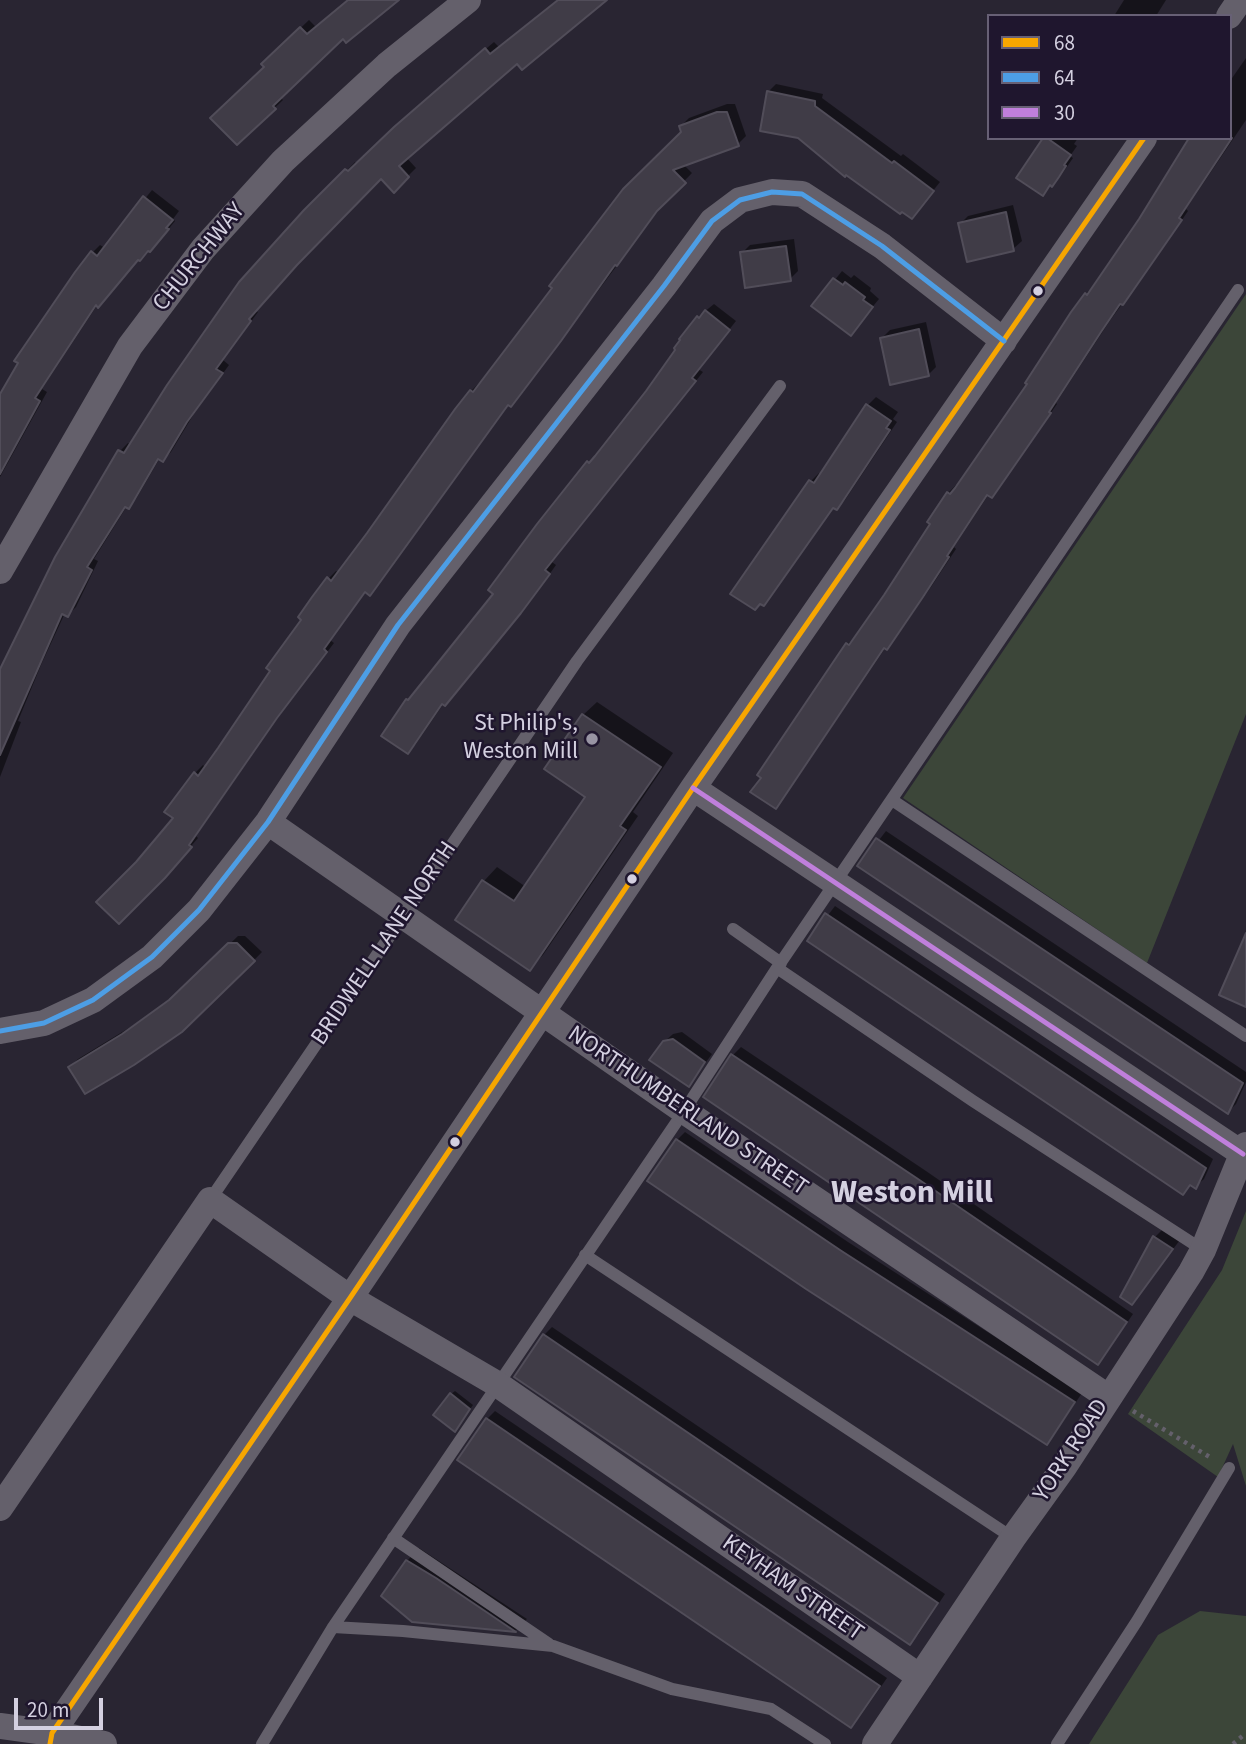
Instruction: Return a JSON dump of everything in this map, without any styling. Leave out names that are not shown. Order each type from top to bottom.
[{"type":"street","name":"CHURCHWAY","points":[[0,571],[130,346],[203,249],[283,161],[387,65],[468,0]]},
{"type":"street","points":[[51,1739],[693,788],[1143,140]]},
{"type":"street","points":[[0,1031],[44,1023],[93,1000],[152,957],[199,910],[268,822],[398,625],[712,221],[740,200],[772,192],[802,194],[882,246],[1004,341]]},
{"type":"street","points":[[693,788],[1244,1150]]},
{"type":"street","name":"NORTHUMBERLAND STREET","points":[[268,822],[684,1111],[1108,1397]]},
{"type":"street","name":"YORK ROAD","points":[[875,1744],[1013,1538],[1064,1467],[1203,1250],[1244,1150]]},
{"type":"street","name":"KEYHAM STREET","points":[[209,1200],[350,1297],[497,1384],[920,1677]]},
{"type":"street","name":"BRIDWELL LANE NORTH","points":[[0,1508],[209,1200]]},
{"type":"street","points":[[0,1726],[51,1739],[104,1744]]},
{"type":"lane","points":[[262,1744],[333,1627],[1238,290]]},
{"type":"lane","name":"BRIDWELL LANE NORTH","points":[[209,1200],[577,661],[780,386]]},
{"type":"lane","points":[[891,800],[1246,1036]]},
{"type":"lane","points":[[733,929],[779,966],[973,1101],[1203,1250]]},
{"type":"lane","points":[[585,1255],[1013,1538]]},
{"type":"lane","points":[[1057,1744],[1137,1621],[1229,1468]]},
{"type":"lane","points":[[393,1538],[553,1646],[672,1689],[771,1709],[825,1744]]},
{"type":"lane","points":[[333,1627],[553,1646]]},
{"type":"path","points":[[1108,1397],[1229,1468]]},
{"type":"path","points":[[1233,1744],[1246,1733]]},
{"type":"green space","points":[[1246,294],[1246,714],[1147,963],[903,798]]},
{"type":"green space","points":[[1246,1211],[1246,1486],[1233,1444],[1218,1477],[1128,1414],[1222,1270]]},
{"type":"green space","points":[[1200,1611],[1246,1616],[1246,1744],[1089,1744],[1158,1635]]},
{"type":"building","points":[[348,0],[399,0],[346,43],[343,39],[273,106],[276,109],[237,145],[210,118],[264,67],[261,64],[300,27],[307,34]]},
{"type":"building","points":[[558,0],[607,0],[522,70],[517,64],[399,166],[409,177],[394,193],[381,179],[297,265],[249,319],[251,321],[216,369],[223,373],[187,422],[163,462],[158,459],[129,509],[125,507],[87,567],[92,570],[68,617],[62,614],[0,755],[0,669],[55,557],[118,450],[124,453],[167,385],[239,282],[345,169],[348,171],[485,48],[490,54]]},
{"type":"building","points":[[767,91],[815,101],[815,106],[934,191],[912,219],[902,212],[900,214],[846,175],[845,177],[798,138],[760,131]]},
{"type":"building","points":[[717,112],[727,112],[739,146],[673,170],[686,183],[657,211],[617,266],[615,265],[511,407],[508,405],[370,596],[365,592],[324,649],[327,652],[277,718],[189,845],[192,847],[119,924],[96,902],[136,862],[173,818],[164,812],[194,772],[198,776],[218,748],[270,671],[266,668],[301,620],[298,617],[312,597],[327,577],[331,581],[455,409],[470,390],[473,392],[623,189],[681,132],[679,126]]},
{"type":"building","points":[[1042,140],[1050,140],[1071,155],[1059,177],[1043,196],[1016,178]]},
{"type":"building","points":[[1188,140],[1231,140],[1179,218],[1182,220],[1123,305],[1120,304],[1049,412],[1051,413],[992,498],[987,495],[923,597],[887,650],[884,648],[776,809],[750,792],[761,778],[757,775],[846,643],[849,645],[884,595],[930,524],[927,522],[947,492],[950,494],[955,488],[1027,384],[1025,383],[1071,312],[1085,293],[1087,295],[1139,219]]},
{"type":"building","points":[[143,196],[173,220],[166,228],[169,229],[150,252],[138,260],[98,308],[96,305],[35,398],[40,401],[0,474],[0,394],[18,363],[14,361],[91,251],[97,256]]},
{"type":"building","points":[[1006,212],[1014,251],[967,262],[958,223]]},
{"type":"building","points":[[786,246],[791,281],[745,288],[740,252]]},
{"type":"building","points":[[833,278],[843,285],[845,282],[865,297],[863,300],[873,307],[851,336],[811,306]]},
{"type":"building","points":[[705,310],[730,330],[692,378],[696,381],[545,570],[550,574],[521,613],[445,706],[442,704],[408,754],[381,736],[406,699],[408,700],[493,594],[488,590],[537,524],[587,461],[589,463],[595,456],[646,391],[675,350],[679,339]]},
{"type":"building","points":[[919,329],[929,376],[890,385],[880,338]]},
{"type":"building","points":[[866,404],[891,421],[886,428],[890,430],[837,510],[833,508],[764,606],[760,604],[755,610],[730,594],[809,480],[814,483]]},
{"type":"building","points":[[582,714],[661,767],[620,826],[626,830],[530,971],[455,920],[482,880],[514,901],[585,797],[544,769]]},
{"type":"building","points":[[876,838],[1243,1083],[1228,1114],[857,866]]},
{"type":"building","points":[[825,913],[1206,1168],[1196,1189],[1190,1185],[1183,1195],[807,941]]},
{"type":"building","points":[[1246,933],[1246,1007],[1219,995]]},
{"type":"building","points":[[228,943],[237,943],[255,961],[182,1032],[85,1094],[68,1067],[122,1034],[169,1000]]},
{"type":"building","points":[[673,1039],[705,1062],[689,1087],[649,1060],[663,1041]]},
{"type":"building","points":[[731,1054],[1127,1322],[1098,1365],[703,1097]]},
{"type":"building","points":[[676,1139],[840,1250],[1075,1402],[1047,1445],[806,1289],[647,1181]]},
{"type":"building","points":[[1153,1236],[1173,1249],[1132,1305],[1120,1297]]},
{"type":"building","points":[[543,1334],[938,1603],[910,1645],[514,1377]]},
{"type":"building","points":[[450,1393],[470,1409],[455,1432],[433,1415]]},
{"type":"building","points":[[486,1418],[880,1686],[851,1728],[457,1460]]},
{"type":"building","points":[[406,1560],[516,1632],[412,1622],[381,1596]]},
{"type":"transit line","name":"68","points":[[50,1744],[52,1733],[350,1298],[693,788],[1143,140]]},
{"type":"transit line","name":"64","points":[[0,1031],[44,1023],[93,1000],[152,957],[199,910],[268,822],[398,625],[712,221],[740,200],[772,192],[802,194],[882,246],[1004,341]]},
{"type":"transit line","name":"30","points":[[693,788],[1243,1154]]},
{"type":"place","name":"St Philip's, Weston Mill","points":[[592,739]]},
{"type":"district","name":"Weston Mill","points":[[912,1195]]}]
